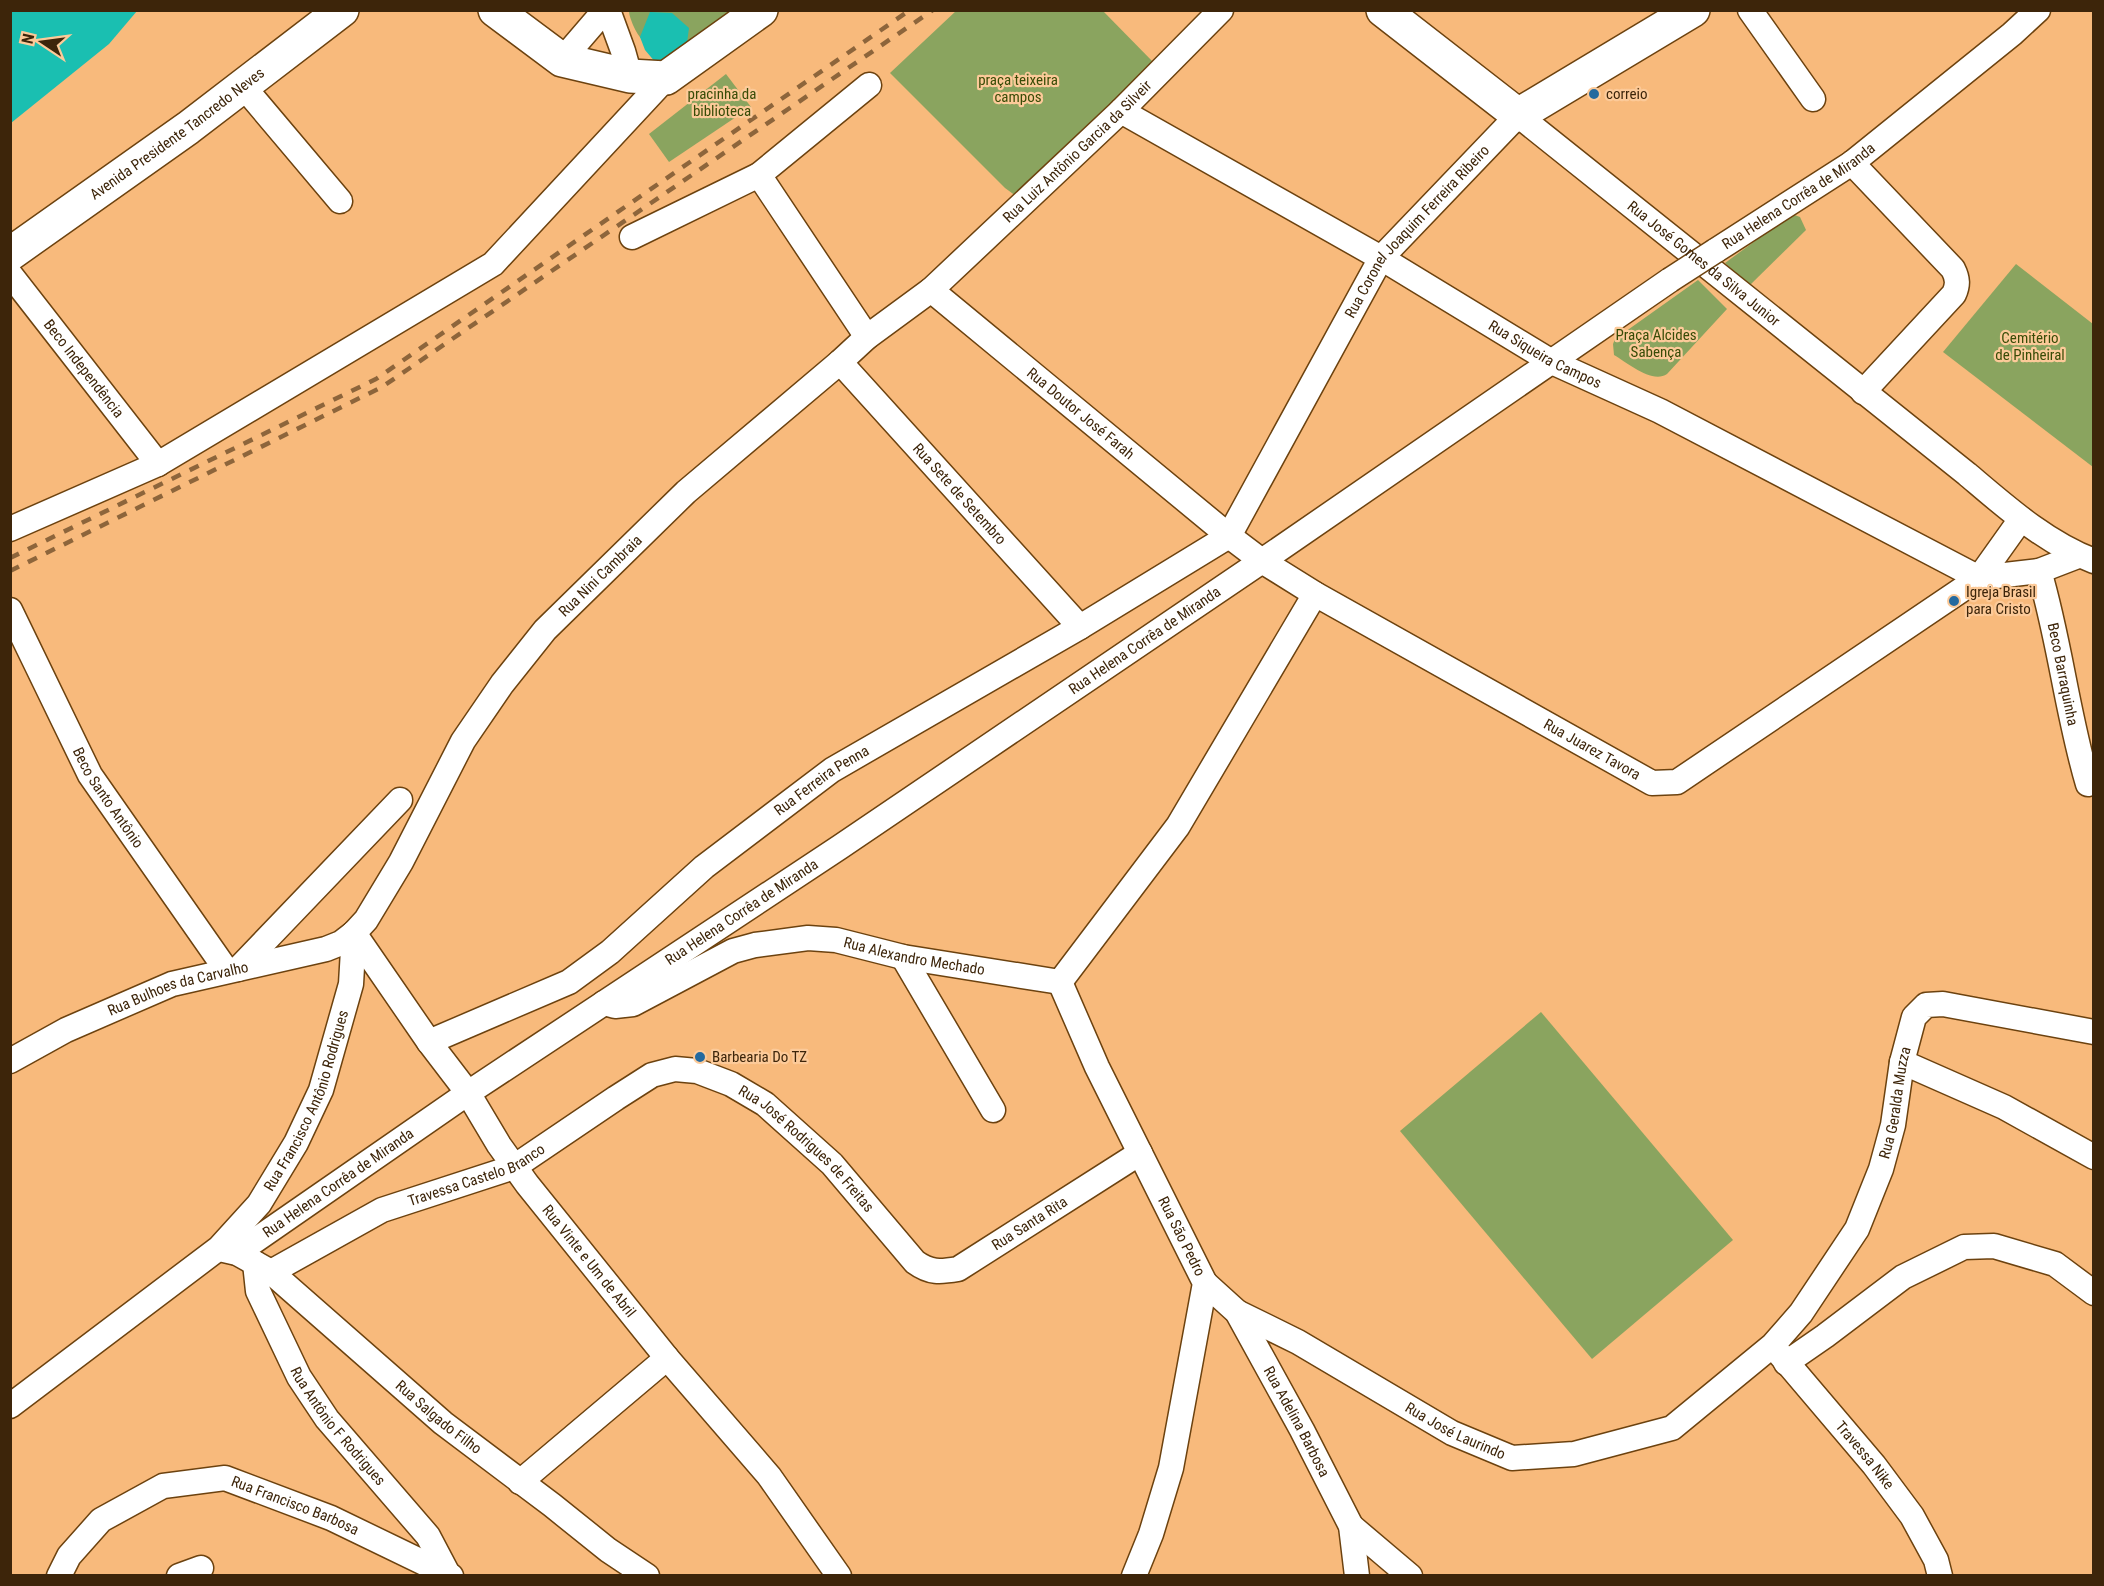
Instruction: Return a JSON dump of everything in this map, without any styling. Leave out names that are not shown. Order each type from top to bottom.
[{"type":"main road","name":"Avenida Presidente Tancredo Neves","points":[[10,254],[188,128],[342,10]]},
{"type":"main road","points":[[495,10],[562,60],[630,76],[666,78],[761,10]]},
{"type":"main road","name":"Rua José Gomes da Silva Junior","points":[[1383,10],[1518,115]]},
{"type":"main road","name":"Rua Coronel Joaquim Ferreira Ribeiro","points":[[1518,115],[1693,10]]},
{"type":"street","points":[[562,60],[607,10],[630,76]]},
{"type":"street","name":"Rua Luiz Antônio Garcia da Silveir","points":[[932,290],[1121,111],[1221,10]]},
{"type":"street","points":[[1750,10],[1813,99]]},
{"type":"street","name":"Rua Helena Corrêa de Miranda","points":[[10,1406],[245,1259],[468,1093],[840,847],[1262,561],[1670,280],[1852,163],[2012,34],[2038,10]]},
{"type":"street","points":[[10,529],[158,464],[494,264],[666,78]]},
{"type":"street","points":[[632,237],[759,175],[869,85]]},
{"type":"street","points":[[243,86],[340,201]]},
{"type":"street","name":"Rua Siqueira Campos","points":[[1121,111],[1382,258],[1552,362],[1660,411],[1979,578]]},
{"type":"street","name":"Rua Coronel Joaquim Ferreira Ribeiro","points":[[1228,536],[1382,258],[1518,115]]},
{"type":"street","name":"Rua José Gomes da Silva Junior","points":[[1518,115],[2021,519],[2086,558]]},
{"type":"street","points":[[1852,163],[1953,269],[1958,286],[1863,392]]},
{"type":"street","points":[[759,175],[867,337]]},
{"type":"street","name":"Beco Independência","points":[[10,274],[158,464]]},
{"type":"street","name":"Rua Nini Cambraia","points":[[354,933],[366,920],[401,862],[463,741],[502,684],[545,630],[686,492],[867,337],[932,290]]},
{"type":"street","name":"Rua Doutor José Farah","points":[[932,290],[1228,536]]},
{"type":"street","name":"Rua Sete de Setembro","points":[[840,362],[1080,627]]},
{"type":"street","name":"Rua Juarez Tavora","points":[[1228,536],[1262,561],[1316,594],[1652,783],[1677,782],[1685,777],[1979,578],[2021,519]]},
{"type":"street","name":"Rua Ferreira Penna","points":[[429,1042],[569,982],[610,952],[704,867],[832,770],[1080,627],[1228,536]]},
{"type":"street","points":[[1979,578],[2039,571],[2086,558]]},
{"type":"street","name":"Beco Barraquinha","points":[[2039,571],[2051,613],[2078,751],[2088,784]]},
{"type":"street","points":[[1060,982],[1178,826],[1316,594]]},
{"type":"street","name":"Beco Santo Antônio","points":[[10,610],[90,775],[233,970]]},
{"type":"street","points":[[233,970],[400,800]]},
{"type":"street","name":"Rua Bulhoes da Carvalho","points":[[10,1061],[66,1030],[172,984],[326,949],[341,943],[354,933]]},
{"type":"street","name":"Rua Vinte e Um de Abril","points":[[354,933],[429,1042],[468,1093],[514,1167],[667,1358],[769,1476],[839,1575]]},
{"type":"street","name":"Rua Francisco Antônio Rodrigues","points":[[245,1259],[259,1204],[296,1143],[321,1090],[351,984],[354,933]]},
{"type":"street","name":"Rua Alexandro Mechado","points":[[604,1003],[615,1006],[633,1004],[733,951],[755,945],[822,938],[903,957],[1060,982]]},
{"type":"street","points":[[903,957],[993,1110]]},
{"type":"street","name":"Rua São Pedro","points":[[1060,982],[1097,1067],[1205,1284],[1171,1468],[1151,1533],[1134,1575]]},
{"type":"street","name":"Rua Geralda Muzza","points":[[1779,1354],[1801,1313],[1857,1229],[1884,1158],[1893,1125],[1902,1062],[1914,1017],[1926,1005],[1943,1004],[2094,1032]]},
{"type":"street","points":[[1902,1062],[2004,1107],[2094,1157]]},
{"type":"street","name":"Travessa Castelo Branco","points":[[245,1259],[382,1210],[514,1167],[652,1075],[675,1070]]},
{"type":"street","name":"Rua José Rodrigues de Freitas","points":[[675,1070],[697,1071],[731,1084],[765,1104],[832,1164],[915,1262]]},
{"type":"street","name":"Rua Santa Rita","points":[[915,1262],[926,1270],[941,1272],[958,1269],[1140,1153]]},
{"type":"street","name":"Rua José Laurindo","points":[[1237,1312],[1298,1342],[1452,1432],[1512,1458],[1574,1454],[1672,1428],[1779,1354],[1825,1336],[1903,1277],[1964,1247],[1994,1246],[2055,1264],[2094,1293]]},
{"type":"street","name":"Rua Salgado Filho","points":[[245,1259],[443,1423],[608,1550],[646,1575]]},
{"type":"street","name":"Rua Antônio F Rodrigues","points":[[245,1259],[299,1377],[327,1419],[428,1536],[449,1575]]},
{"type":"street","name":"Rua Adelina Barbosa","points":[[1205,1284],[1237,1312],[1302,1430],[1351,1526],[1357,1575]]},
{"type":"street","name":"Travessa Nike","points":[[1779,1354],[1874,1465],[1912,1516],[1936,1560],[1940,1575]]},
{"type":"street","points":[[520,1482],[667,1358]]},
{"type":"street","name":"Rua Francisco Barbosa","points":[[59,1575],[69,1556],[100,1520],[163,1486],[225,1478],[331,1518],[449,1575]]},
{"type":"street","points":[[1351,1526],[1410,1575]]},
{"type":"green space","points":[[629,10],[749,11],[686,54],[654,47],[642,40],[633,25]]},
{"type":"green space","name":"praça teixeira campos","points":[[957,10],[1103,11],[1156,65],[1020,199],[1005,188],[890,73]]},
{"type":"green space","name":"pracinha da biblioteca","points":[[726,74],[751,107],[669,162],[649,134]]},
{"type":"green space","points":[[1792,214],[1800,217],[1806,230],[1749,286],[1725,263]]},
{"type":"green space","name":"Cemitério de Pinheiral","points":[[2016,264],[2093,324],[2093,467],[1943,352]]},
{"type":"green space","name":"Praça Alcides Sabença","points":[[1698,280],[1727,309],[1667,374],[1654,376],[1647,374],[1614,355],[1615,339]]},
{"type":"green space","points":[[1541,1012],[1733,1240],[1592,1359],[1400,1131]]},
{"type":"water","points":[[11,10],[137,11],[109,44],[11,123]]},
{"type":"water","points":[[650,12],[672,13],[689,28],[686,50],[674,60],[656,63],[645,50],[640,37]]},
{"type":"railway","points":[[10,558],[376,379],[910,10]]},
{"type":"railway","points":[[10,571],[382,387],[933,10]]},
{"type":"place","name":"correio","points":[[1594,94]]},
{"type":"place","name":"Igreja Brasil para Cristo","points":[[1954,601]]},
{"type":"place","name":"Barbearia Do TZ","points":[[700,1057]]}]
